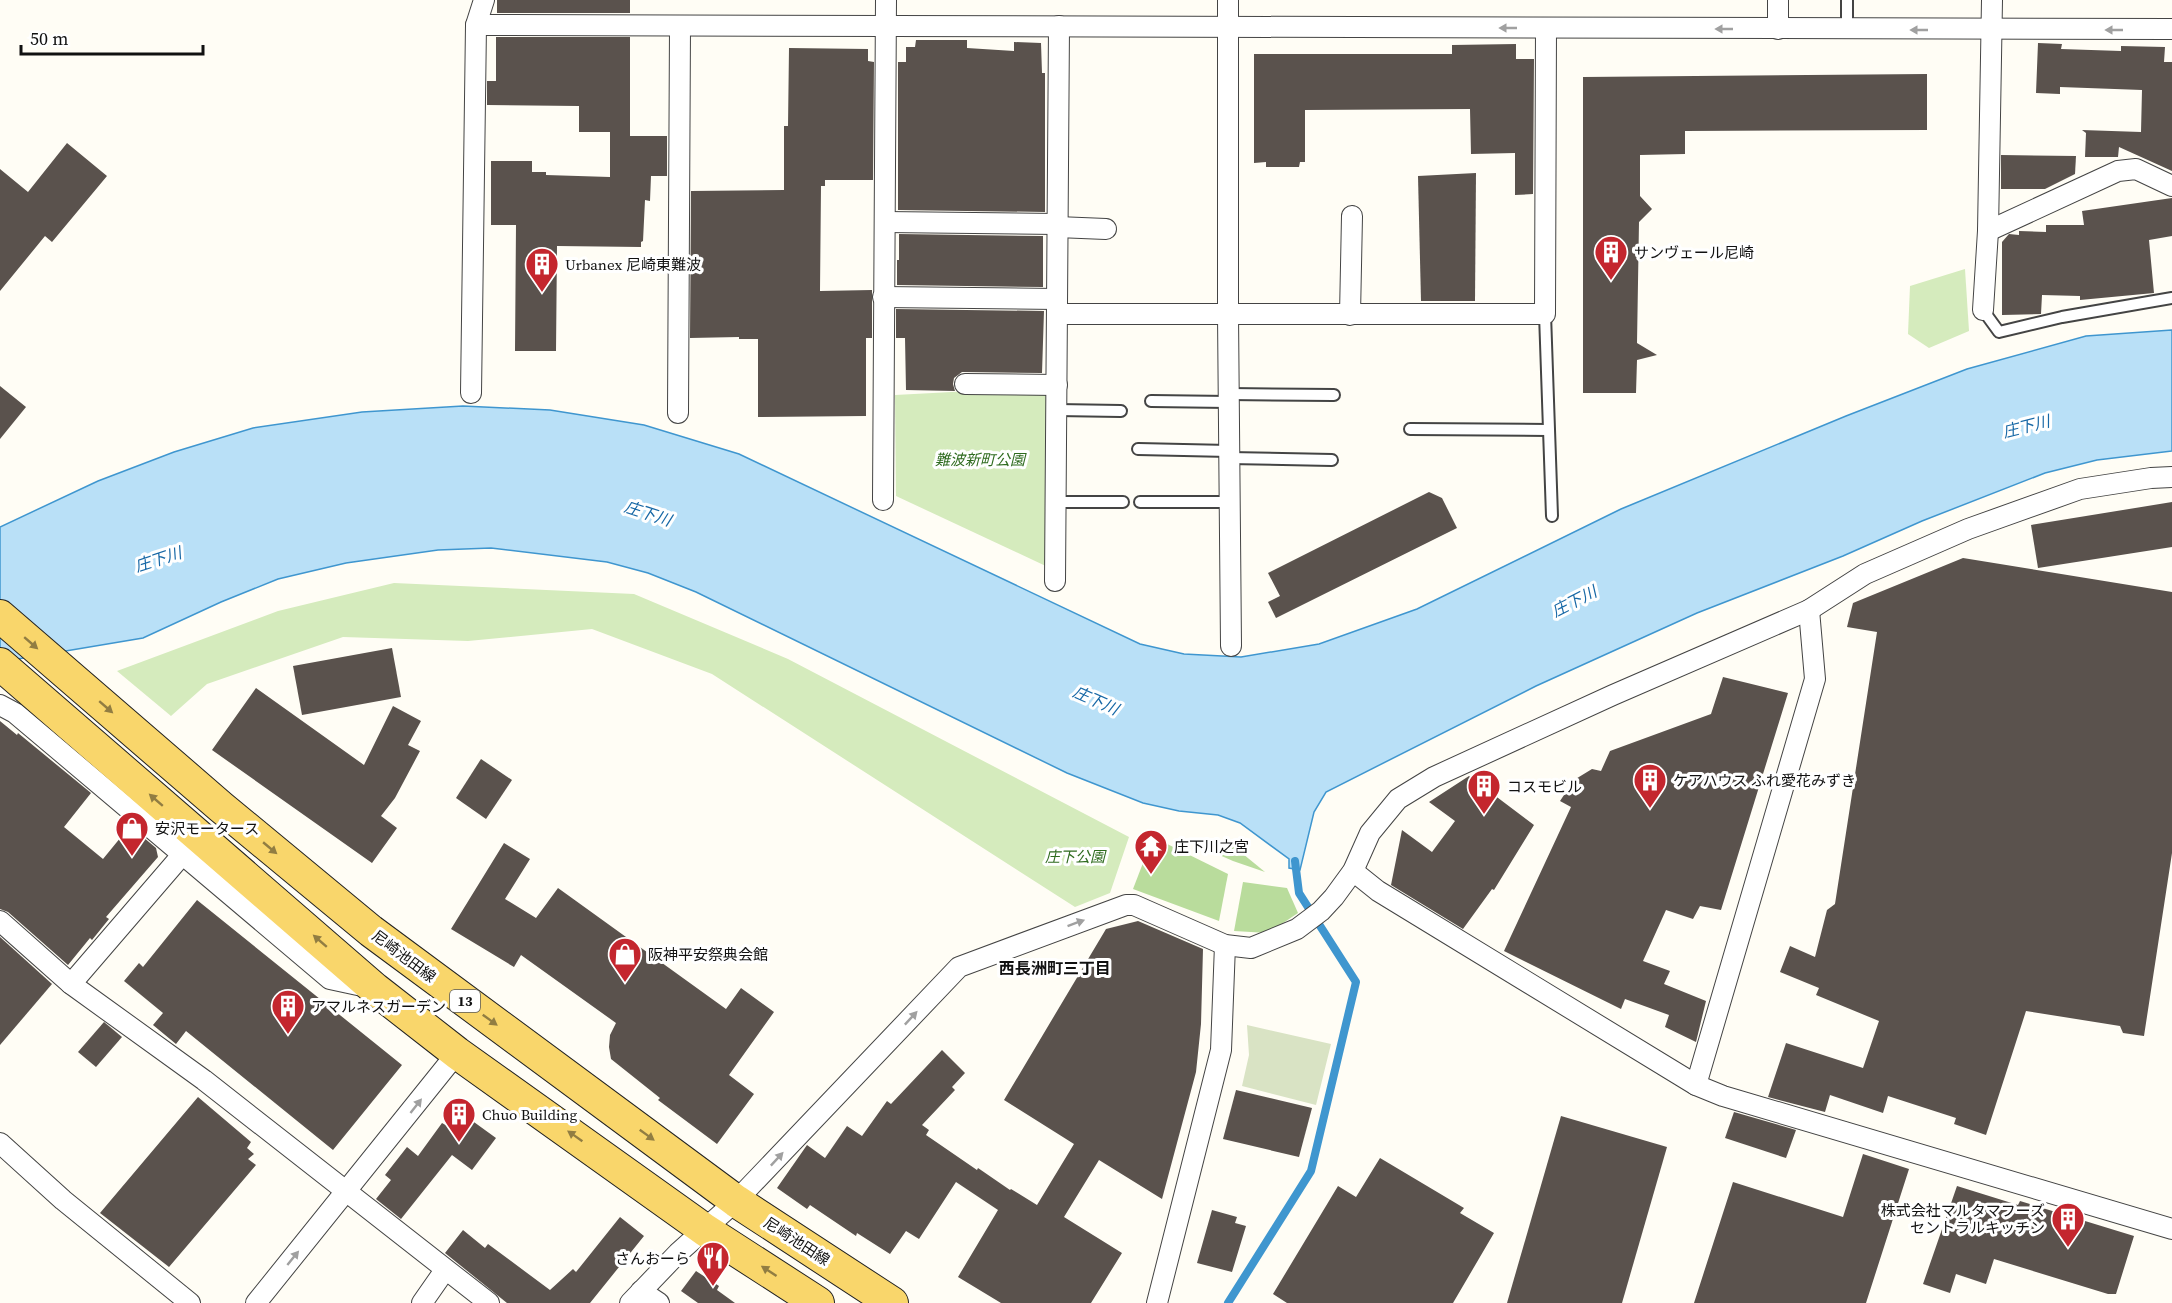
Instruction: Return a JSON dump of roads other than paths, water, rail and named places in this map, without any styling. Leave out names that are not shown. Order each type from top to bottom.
[{"type":"main road","name":"尼崎池田線","points":[[0,616],[221,807],[371,932],[736,1201],[892,1303]]},
{"type":"main road","points":[[11,674],[375,989],[457,1053],[705,1230],[818,1303]]},
{"type":"street","points":[[471,393],[476,25],[484,0]]},
{"type":"street","points":[[883,500],[886,0]]},
{"type":"street","points":[[1228,0],[1231,646]]},
{"type":"street","points":[[1778,0],[1778,29]]},
{"type":"street","points":[[1983,310],[1988,231],[1992,0]]},
{"type":"street","points":[[476,25],[2172,29]]},
{"type":"street","points":[[1055,581],[1059,26]]},
{"type":"street","points":[[678,413],[680,27]]},
{"type":"street","points":[[883,297],[1228,315],[1545,314],[1546,28]]},
{"type":"street","points":[[1988,231],[2118,171],[2136,169],[2172,186]]},
{"type":"street","points":[[1350,315],[1352,216]]},
{"type":"street","points":[[885,222],[1106,229]]},
{"type":"street","points":[[965,384],[1057,385]]},
{"type":"street","points":[[635,1297],[678,1253],[736,1201],[959,967],[1126,905],[1134,905],[1226,945],[1251,948],[1298,929],[1322,911],[1353,872],[1370,832],[1398,799],[1434,777],[1612,695],[1809,610],[1865,574],[1979,525],[2080,489],[2172,477]]},
{"type":"street","points":[[1696,1085],[1815,679],[1809,610]]},
{"type":"street","points":[[0,705],[15,713],[330,979],[375,989]]},
{"type":"street","points":[[71,984],[182,855]]},
{"type":"street","points":[[1353,872],[1378,891],[1696,1085],[1723,1096],[2172,1229]]},
{"type":"street","points":[[0,921],[71,984],[204,1080],[489,1303]]},
{"type":"street","points":[[1157,1303],[1221,1050],[1226,945]]},
{"type":"street","points":[[256,1303],[347,1193],[457,1053]]},
{"type":"street","points":[[0,1143],[63,1200],[190,1303]]},
{"type":"street","points":[[422,1303],[445,1270]]},
{"type":"street","points":[[635,1297],[659,1303]]},
{"type":"lane","points":[[1847,30],[1848,0]]},
{"type":"lane","points":[[1983,310],[1999,332],[2062,317],[2172,298]]},
{"type":"lane","points":[[1545,314],[1552,516]]},
{"type":"lane","points":[[1151,401],[1334,395]]},
{"type":"lane","points":[[1057,410],[1121,411]]},
{"type":"lane","points":[[1410,429],[1548,430]]},
{"type":"lane","points":[[1138,449],[1332,460]]},
{"type":"lane","points":[[1056,502],[1123,502]]},
{"type":"lane","points":[[1140,502],[1230,502]]},
{"type":"water","name":"庄下川","points":[[2172,330],[2172,451],[2097,460],[2045,473],[1697,613],[1536,686],[1326,792],[1314,812],[1300,870],[1289,868],[1289,859],[1240,823],[1218,815],[1179,811],[1143,803],[1067,773],[696,592],[648,573],[607,562],[491,548],[438,550],[346,563],[278,579],[143,638],[0,662],[0,527],[98,481],[174,452],[253,428],[362,412],[463,406],[550,410],[644,425],[739,454],[1140,644],[1184,654],[1241,657],[1319,644],[1417,609],[1621,509],[1846,416],[1967,369],[2086,336]]},
{"type":"waterway","points":[[1228,1303],[1311,1171],[1356,982],[1299,893],[1295,861]]},
{"type":"place","name":"サンヴェール尼崎","points":[[1611,281]]},
{"type":"place","name":"Urbanex 尼崎東難波","points":[[542,293]]},
{"type":"place","name":"ケアハウス ふれ愛花みずき","points":[[1650,809]]},
{"type":"place","name":"コスモビル","points":[[1484,815]]},
{"type":"place","name":"安沢モータース","points":[[132,857]]},
{"type":"place","name":"庄下川之宮","points":[[1151,875]]},
{"type":"place","name":"阪神平安祭典会館","points":[[625,983]]},
{"type":"place","name":"アマルネスガーデン","points":[[288,1035]]},
{"type":"place","name":"Chuo Building","points":[[459,1143]]},
{"type":"place","name":"株式会社マルタマフーズ セントラルキッチン","points":[[2068,1248]]},
{"type":"place","name":"さんおーら","points":[[713,1287]]},
{"type":"district","name":"西長洲町三丁目","points":[[1055,968]]},
{"type":"park label","name":"難波新町公園","points":[[980,459]]},
{"type":"park label","name":"庄下公園","points":[[1075,856]]}]
